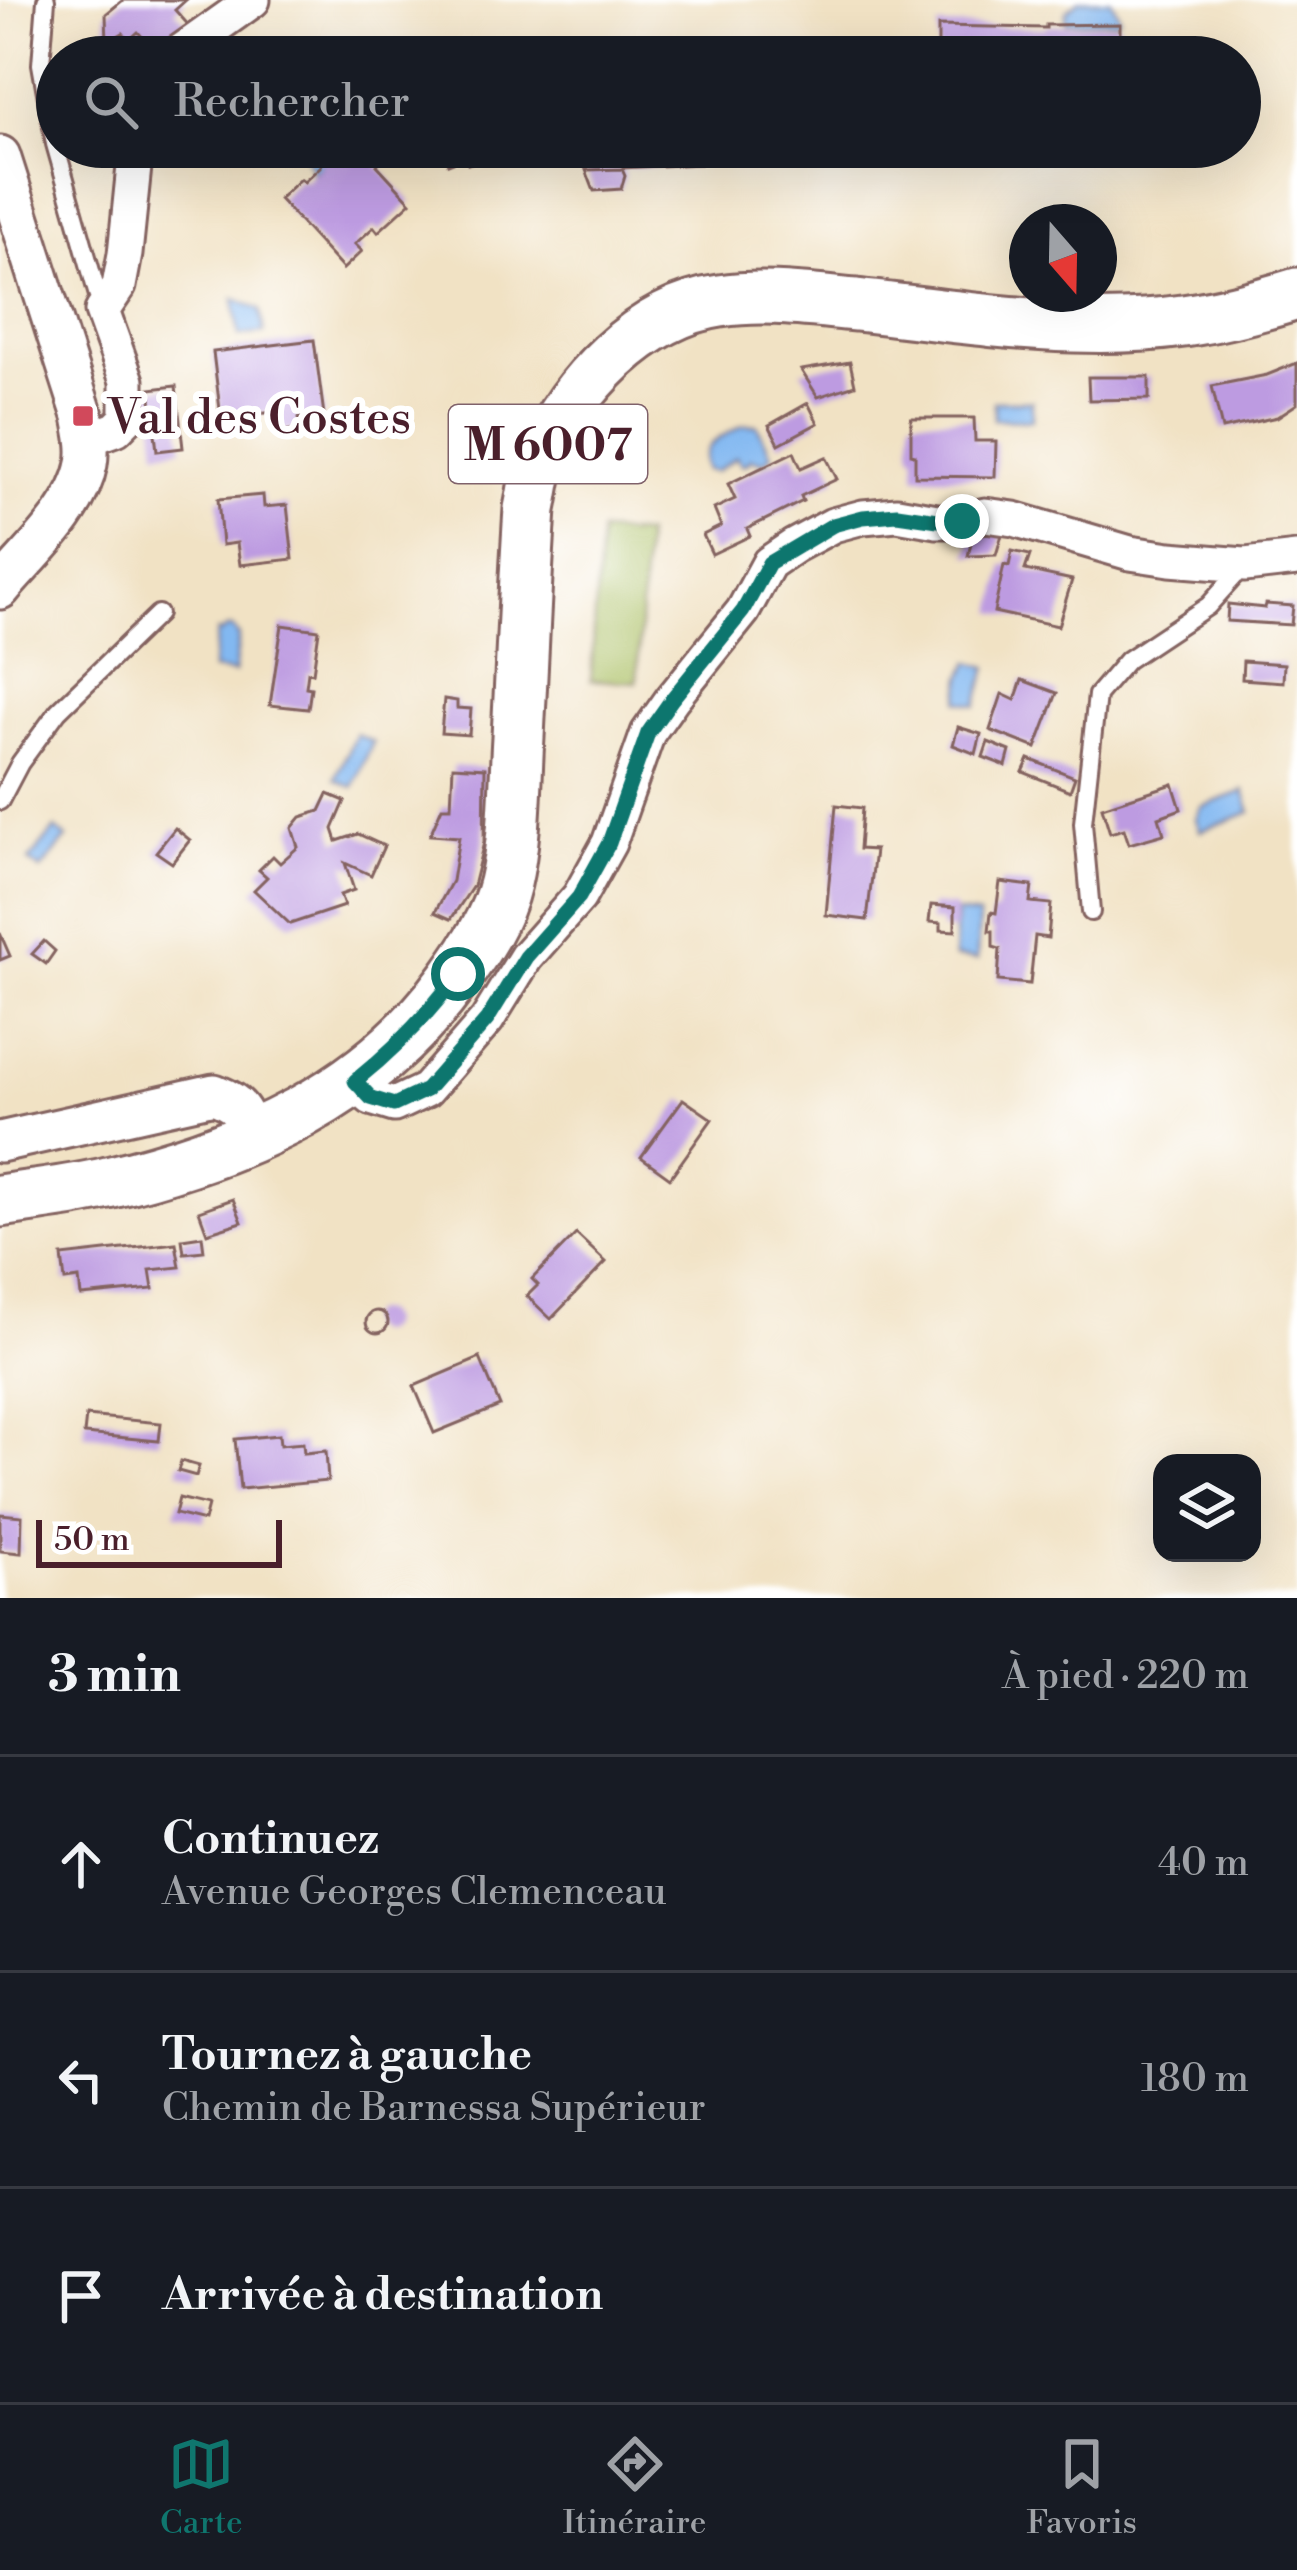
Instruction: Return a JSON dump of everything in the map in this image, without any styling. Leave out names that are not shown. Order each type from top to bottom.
[{"type":"main road","name":"M 6007","points":[[0,1201],[105,1184],[250,1137],[310,1110],[355,1081],[432,1010],[485,933],[505,886],[513,830],[530,509],[540,460],[588,378],[624,346],[668,318],[715,301],[773,297],[1003,321],[1132,328],[1187,323],[1297,294]]},
{"type":"street","points":[[202,36],[253,0]]},
{"type":"street","points":[[0,156],[88,439],[88,460],[74,497],[0,589]]},
{"type":"street","points":[[88,439],[116,429],[127,418],[127,381],[102,311],[118,286],[134,168]]},
{"type":"street","points":[[355,1081],[371,1098],[394,1105],[426,1090],[487,1020],[526,957],[579,897],[609,843],[648,733],[743,611],[769,563],[794,546],[833,525],[863,517],[897,514],[962,521],[985,515],[1130,553],[1204,564],[1297,560]]},
{"type":"street","points":[[0,1142],[214,1094],[235,1102],[250,1137]]},
{"type":"lane","points":[[43,36],[46,0]]},
{"type":"lane","points":[[63,168],[102,311]]},
{"type":"lane","points":[[1090,912],[1083,823],[1097,695],[1126,660],[1208,606],[1245,565]]},
{"type":"lane","points":[[0,801],[58,711],[158,614]]},
{"type":"green space","points":[[600,532],[645,535],[637,682],[591,680]]},
{"type":"water","points":[[1080,0],[1111,0],[1120,17],[1116,21],[1066,22],[1066,11]]},
{"type":"water","points":[[234,298],[260,310],[264,333],[239,336]]},
{"type":"water","points":[[994,401],[1032,401],[1032,420],[994,419]]},
{"type":"water","points":[[744,425],[757,425],[772,454],[765,462],[750,459],[741,464],[736,457],[715,472],[706,470],[709,447]]},
{"type":"water","points":[[227,628],[239,636],[234,673],[212,670],[217,632]]},
{"type":"water","points":[[970,662],[988,667],[977,705],[959,701]]},
{"type":"water","points":[[356,734],[373,742],[353,787],[335,779]]},
{"type":"water","points":[[1244,791],[1251,812],[1200,831],[1196,819],[1201,807]]},
{"type":"water","points":[[55,829],[67,838],[41,870],[29,861]]},
{"type":"water","points":[[956,913],[979,916],[977,960],[954,958]]},
{"type":"building","points":[[123,0],[186,0],[175,10],[193,30],[186,36],[180,31],[174,36],[138,32],[107,36],[106,14]]},
{"type":"building","points":[[1120,24],[1120,36],[938,36],[938,26]]},
{"type":"building","points":[[319,168],[380,168],[411,202],[378,232],[374,227],[355,244],[362,251],[343,269],[279,199],[300,179],[304,182]]},
{"type":"building","points":[[622,169],[621,189],[594,191],[586,170]]},
{"type":"building","points":[[314,340],[324,415],[299,418],[301,429],[283,431],[277,428],[275,412],[221,418],[213,352]]},
{"type":"building","points":[[850,362],[855,385],[818,397],[801,370]]},
{"type":"building","points":[[1297,363],[1297,404],[1277,417],[1222,429],[1212,386],[1267,375]]},
{"type":"building","points":[[1088,377],[1149,377],[1149,399],[1089,400]]},
{"type":"building","points":[[176,386],[183,448],[157,451],[150,389]]},
{"type":"building","points":[[808,403],[818,423],[779,444],[769,425]]},
{"type":"building","points":[[911,418],[974,418],[975,441],[996,441],[995,477],[915,476]]},
{"type":"building","points":[[794,452],[801,468],[826,457],[837,479],[747,529],[750,536],[712,554],[703,535],[721,526],[714,509],[735,499],[728,484]]},
{"type":"building","points":[[263,495],[264,507],[287,505],[293,559],[240,565],[237,543],[222,545],[218,499]]},
{"type":"building","points":[[1004,528],[996,555],[968,556],[974,530]]},
{"type":"building","points":[[1012,551],[1030,555],[1025,570],[1072,580],[1058,626],[994,612],[1004,565],[1009,566]]},
{"type":"building","points":[[1228,604],[1293,606],[1291,625],[1227,621]]},
{"type":"building","points":[[282,625],[319,630],[313,673],[308,672],[308,709],[270,705]]},
{"type":"building","points":[[1243,661],[1284,664],[1283,682],[1242,679]]},
{"type":"building","points":[[1022,680],[1057,693],[1036,748],[990,730],[1002,694],[1015,700]]},
{"type":"building","points":[[444,699],[457,701],[457,708],[471,709],[469,735],[441,733]]},
{"type":"building","points":[[958,727],[981,734],[976,754],[953,745]]},
{"type":"building","points":[[988,742],[1010,751],[1006,766],[983,757]]},
{"type":"building","points":[[1029,759],[1075,777],[1070,791],[1023,772]]},
{"type":"building","points":[[453,766],[485,768],[484,842],[473,886],[451,919],[435,912],[452,881],[459,837],[430,835],[442,807],[451,807]]},
{"type":"building","points":[[1173,784],[1181,809],[1159,817],[1164,834],[1129,844],[1124,829],[1110,833],[1102,807]]},
{"type":"building","points":[[328,794],[345,801],[333,829],[337,841],[358,834],[384,846],[371,875],[345,863],[354,890],[340,895],[344,906],[290,924],[254,890],[267,877],[259,870],[273,856],[280,863],[298,847],[292,828],[301,817],[320,811]]},
{"type":"building","points":[[836,805],[862,808],[859,849],[875,850],[867,920],[826,915]]},
{"type":"building","points":[[175,828],[190,840],[172,863],[156,852]]},
{"type":"building","points":[[1000,882],[1032,886],[1030,902],[1051,904],[1048,938],[1035,936],[1030,984],[998,981],[1000,949],[993,947],[993,931],[989,931]]},
{"type":"building","points":[[931,905],[955,907],[955,931],[941,930],[941,923],[929,922]]},
{"type":"building","points":[[0,933],[10,956],[0,960]]},
{"type":"building","points":[[44,941],[55,951],[46,964],[32,954]]},
{"type":"building","points":[[683,1099],[712,1119],[670,1178],[641,1157]]},
{"type":"building","points":[[233,1199],[242,1222],[207,1233],[199,1211]]},
{"type":"building","points":[[576,1234],[606,1262],[551,1319],[527,1296],[538,1285],[532,1279]]},
{"type":"building","points":[[202,1236],[204,1251],[184,1253],[182,1239]]},
{"type":"building","points":[[176,1243],[180,1267],[150,1270],[153,1289],[81,1296],[79,1279],[65,1281],[62,1256]]},
{"type":"building","points":[[377,1311],[388,1322],[377,1333],[366,1322]]},
{"type":"building","points":[[480,1358],[500,1406],[434,1433],[414,1386]]},
{"type":"building","points":[[86,1416],[161,1423],[159,1441],[84,1434]]},
{"type":"building","points":[[279,1435],[280,1445],[303,1443],[304,1453],[326,1451],[328,1481],[240,1489],[235,1439]]},
{"type":"building","points":[[181,1461],[199,1466],[196,1476],[178,1471]]},
{"type":"building","points":[[179,1498],[208,1505],[204,1521],[175,1514]]},
{"type":"building","points":[[0,1514],[22,1516],[21,1553],[0,1551]]},
{"type":"place","name":"Val des Costes","points":[[83,416]]},
{"type":"route","points":[[458,974],[432,1010],[355,1081],[371,1098],[394,1105],[426,1090],[487,1020],[526,957],[579,897],[609,843],[648,733],[743,611],[769,563],[833,525],[863,517],[897,514],[962,521]]}]
